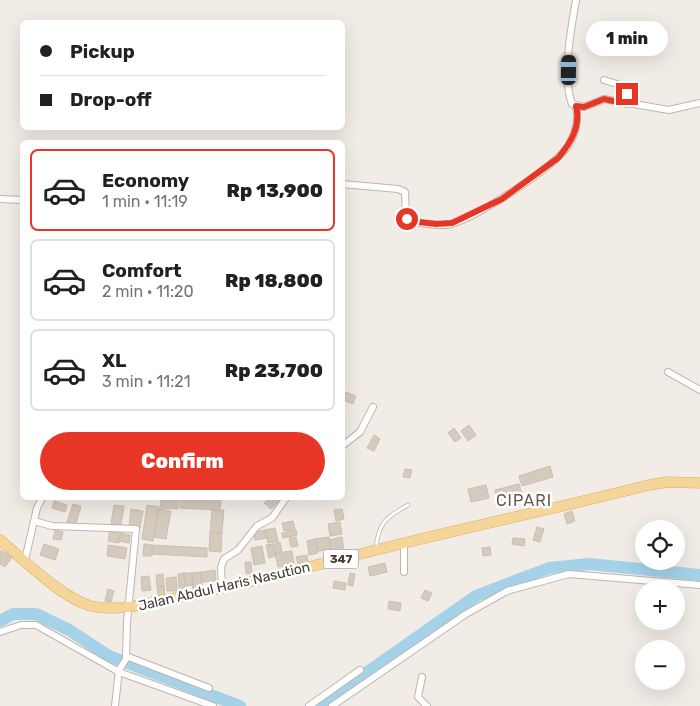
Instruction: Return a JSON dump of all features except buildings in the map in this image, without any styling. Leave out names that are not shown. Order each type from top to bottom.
[{"type":"main road","name":"Jalan Abdul Haris Nasution","points":[[0,540],[76,600],[91,606],[107,608],[128,606],[222,588],[649,485],[668,482],[700,483]]},
{"type":"street","points":[[576,0],[569,43],[569,84],[572,104],[584,107],[604,99],[669,110],[700,103]]},
{"type":"street","points":[[604,80],[623,86],[627,94],[627,104]]},
{"type":"street","points":[[345,184],[398,189],[406,192],[406,216],[409,221],[436,224],[452,223],[502,199],[558,158],[568,145],[577,123],[576,106]]},
{"type":"street","points":[[0,199],[20,200]]},
{"type":"street","points":[[668,372],[700,390]]},
{"type":"street","points":[[345,444],[360,432],[373,407]]},
{"type":"street","points":[[25,560],[34,521],[41,500]]},
{"type":"street","points":[[222,588],[224,559],[238,550],[257,526],[272,518],[285,500]]},
{"type":"street","points":[[34,521],[54,526],[136,529],[128,606],[126,657],[119,671],[115,706]]},
{"type":"street","points":[[404,543],[404,572]]},
{"type":"street","points":[[332,706],[466,614],[507,591],[569,574],[700,585]]},
{"type":"street","points":[[0,632],[20,625],[34,624],[119,671],[213,706]]},
{"type":"street","points":[[126,657],[209,688]]},
{"type":"street","points":[[309,706],[360,670]]},
{"type":"street","points":[[422,677],[418,697],[427,706]]},
{"type":"lane","points":[[376,550],[380,528],[398,510],[408,505]]},
{"type":"waterway","points":[[319,706],[476,596],[549,568],[589,564],[700,575]]},
{"type":"waterway","points":[[0,621],[13,614],[36,614],[69,630],[109,656],[240,706]]},
{"type":"district","name":"CIPARI","points":[[524,500]]},
{"type":"route","points":[[407,219],[409,221],[436,224],[452,223],[502,199],[558,158],[568,145],[577,123],[576,106],[584,107],[604,99],[627,104],[627,94]]}]
